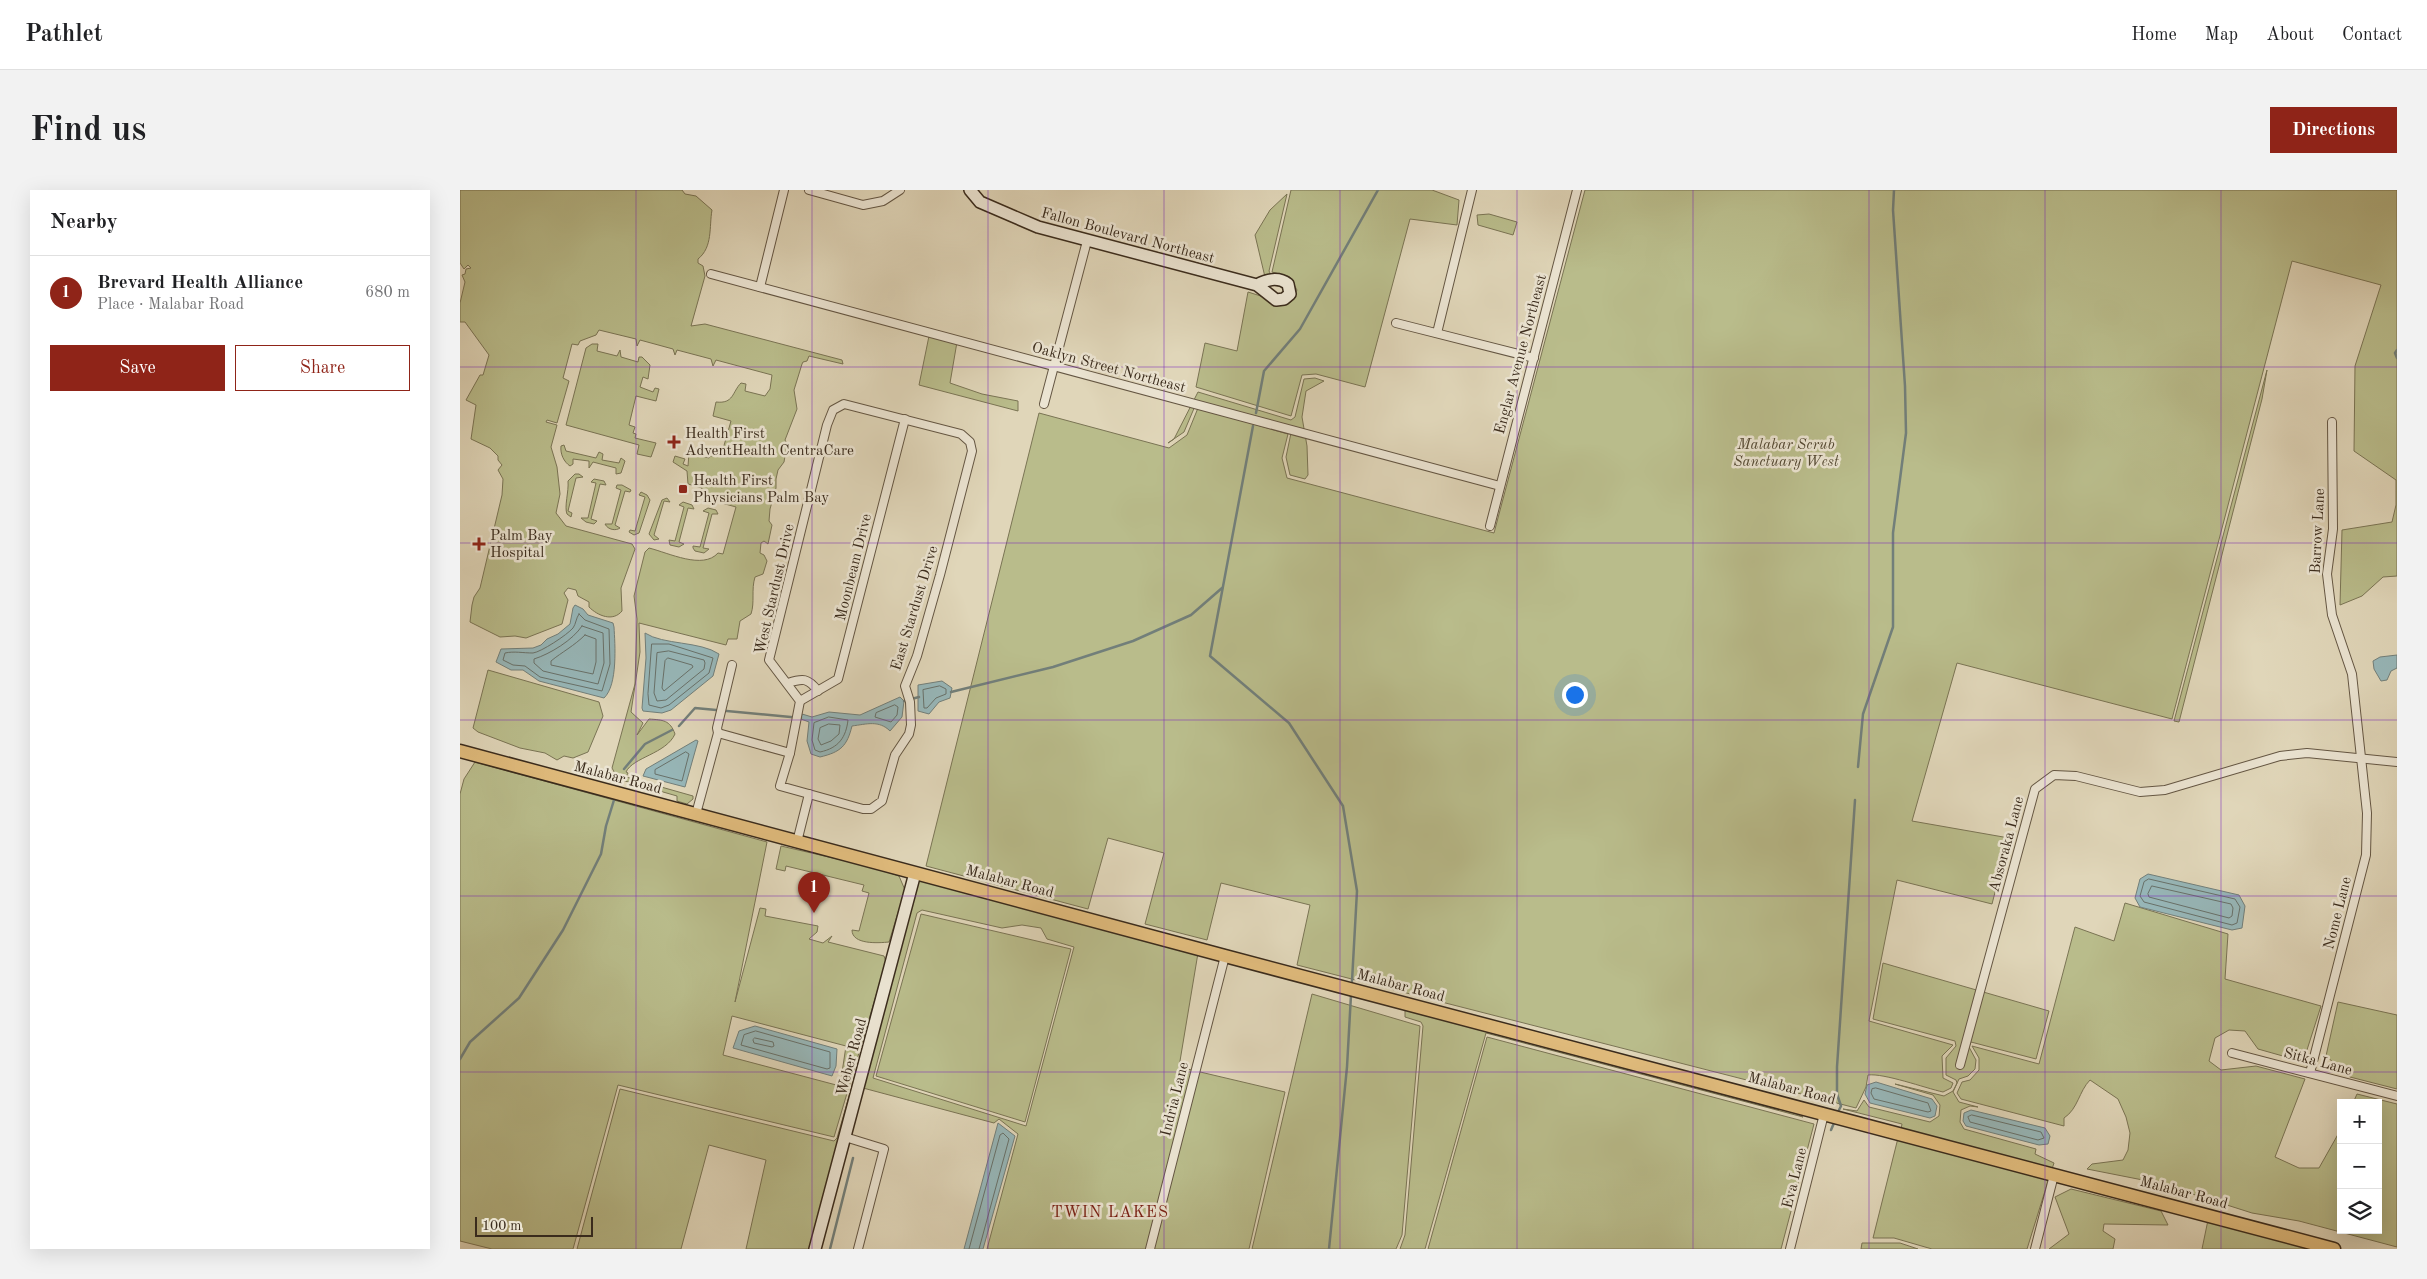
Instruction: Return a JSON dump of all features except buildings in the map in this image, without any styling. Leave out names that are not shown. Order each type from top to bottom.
[{"type":"main road","name":"Malabar Road","points":[[460,750],[1225,956],[2334,1249]]},
{"type":"street","points":[[760,287],[784,190]]},
{"type":"street","points":[[809,190],[863,205],[883,201],[900,190]]},
{"type":"street","name":"Fallon Boulevard Northeast","points":[[970,190],[980,202],[1038,227],[1257,285]]},
{"type":"street","points":[[1437,333],[1472,190]]},
{"type":"street","name":"Englar Avenue Northeast","points":[[1490,526],[1577,190]]},
{"type":"street","points":[[1044,404],[1087,241]]},
{"type":"street","name":"Oaklyn Street Northeast","points":[[711,274],[1500,486]]},
{"type":"street","points":[[1396,323],[1534,358]]},
{"type":"street","name":"West Stardust Drive","points":[[800,701],[788,683],[768,660],[830,415],[837,407],[851,404],[905,419]]},
{"type":"street","name":"Moonbeam Drive","points":[[800,701],[838,679],[905,419]]},
{"type":"street","name":"East Stardust Drive","points":[[810,794],[863,809],[877,807],[882,801],[895,756],[911,725],[909,698],[905,686],[922,638],[972,451],[970,442],[961,434],[905,419]]},
{"type":"street","name":"Barrow Lane","points":[[2332,422],[2334,529],[2327,574],[2332,615],[2352,674],[2362,758]]},
{"type":"street","name":"West Stardust Drive","points":[[696,814],[718,733],[732,665]]},
{"type":"street","points":[[788,683],[801,678],[808,681],[818,691]]},
{"type":"street","points":[[797,842],[810,794],[780,786],[790,753],[800,701]]},
{"type":"street","points":[[718,733],[790,753]]},
{"type":"street","name":"Absoraka Lane","points":[[1960,1065],[2035,789],[2054,775],[2076,776],[2140,792],[2166,790],[2280,756],[2307,752],[2397,762]]},
{"type":"street","name":"Nome Lane","points":[[2310,1073],[2366,855],[2367,813],[2362,758]]},
{"type":"street","name":"Weber Road","points":[[815,1249],[915,873]]},
{"type":"street","name":"Indria Lane","points":[[1150,1249],[1225,956]]},
{"type":"street","name":"Sitka Lane","points":[[2232,1052],[2397,1096]]},
{"type":"street","name":"Eva Lane","points":[[1790,1249],[1824,1114]]},
{"type":"street","points":[[845,1137],[884,1149],[858,1249]]},
{"type":"street","points":[[2035,1249],[2054,1175]]},
{"type":"green space","points":[[460,190],[682,190],[685,194],[696,196],[712,210],[708,243],[703,254],[698,259],[698,263],[703,266],[705,276],[691,326],[705,324],[842,360],[843,364],[809,356],[807,361],[802,364],[794,390],[797,409],[785,440],[787,444],[784,462],[778,470],[776,488],[770,509],[769,521],[772,525],[768,544],[764,541],[761,543],[760,553],[764,555],[767,561],[763,574],[755,577],[751,614],[740,621],[737,639],[728,639],[726,645],[639,623],[640,652],[631,712],[643,723],[637,735],[649,719],[668,723],[675,734],[665,746],[630,767],[626,772],[628,773],[626,777],[693,796],[693,799],[687,804],[677,801],[677,796],[618,779],[612,768],[635,684],[637,619],[634,596],[645,552],[649,548],[685,559],[695,560],[712,558],[718,553],[723,554],[736,507],[700,497],[702,488],[688,484],[687,471],[673,462],[675,456],[685,459],[683,464],[688,466],[689,453],[709,458],[714,456],[716,447],[723,449],[731,421],[713,416],[716,402],[726,401],[732,397],[741,383],[746,384],[745,391],[765,396],[770,389],[772,375],[716,360],[713,366],[711,359],[677,350],[675,355],[673,349],[640,340],[637,346],[636,339],[599,330],[596,335],[580,341],[578,345],[572,344],[563,378],[569,381],[557,423],[547,420],[546,422],[557,425],[551,447],[557,467],[560,494],[556,513],[566,526],[632,544],[635,549],[621,588],[622,611],[610,617],[601,615],[589,607],[589,602],[578,596],[576,590],[568,588],[564,593],[568,600],[562,624],[526,638],[515,636],[500,637],[470,622],[474,597],[480,588],[502,495],[503,479],[498,470],[502,465],[498,460],[498,456],[490,448],[471,439],[476,405],[466,400],[480,375],[483,375],[489,355],[465,322],[460,322],[460,303],[465,282],[462,275],[465,274],[466,269],[471,268],[468,265],[464,269],[460,263]]},
{"type":"green space","points":[[1291,190],[1432,190],[1459,200],[1457,225],[1410,219],[1365,387],[1316,374],[1302,375],[1291,416],[1196,387],[1205,343],[1237,351],[1248,292],[1283,303],[1291,302],[1297,290],[1290,277],[1272,272]]},
{"type":"green space","name":"Malabar Scrub Sanctuary West","points":[[1585,190],[2397,190],[2397,576],[2383,577],[2362,596],[2340,605],[2342,530],[2392,522],[2396,505],[2396,480],[2354,451],[2355,366],[2381,285],[2292,261],[2172,719],[1957,663],[1912,821],[2009,838],[1992,904],[1897,880],[1869,1021],[1953,1045],[1942,1056],[1943,1078],[1953,1083],[1951,1088],[1943,1092],[1894,1078],[1868,1075],[1866,1087],[1856,1108],[1297,965],[1310,905],[1221,883],[1207,940],[1145,924],[1164,853],[1108,838],[1088,909],[926,866],[1039,413],[1169,448],[1187,435],[1198,408],[1288,434],[1282,458],[1287,478],[1494,533]]},
{"type":"green space","points":[[1287,194],[1269,271],[1271,275],[1265,277],[1255,235],[1270,210]]},
{"type":"green space","points":[[1489,214],[1517,222],[1513,235],[1478,225],[1477,215]]},
{"type":"green space","points":[[929,336],[957,342],[950,383],[982,394],[1018,401],[1018,411],[919,385]]},
{"type":"green space","points":[[592,344],[598,344],[597,351],[617,356],[620,350],[621,357],[638,362],[639,357],[642,357],[650,365],[648,379],[643,377],[640,387],[653,392],[655,388],[659,389],[656,401],[636,396],[629,425],[635,427],[633,433],[636,434],[635,438],[656,443],[651,457],[637,454],[639,445],[566,425],[586,348]]},
{"type":"green space","points":[[2267,370],[2262,399],[2179,722],[2174,721]]},
{"type":"green space","points":[[1315,378],[1324,381],[1306,391],[1302,417],[1307,446],[1308,475],[1305,479],[1290,475],[1286,457],[1291,433],[1195,406],[1184,432],[1174,439],[1198,392],[1291,420],[1295,417],[1304,379]]},
{"type":"green space","points":[[564,445],[566,451],[596,458],[599,452],[603,454],[602,460],[619,463],[621,458],[625,461],[621,473],[616,474],[616,468],[593,462],[589,468],[589,461],[573,459],[573,464],[570,466],[562,455],[561,446]]},
{"type":"green space","points":[[575,474],[583,477],[576,478],[568,511],[572,513],[571,517],[566,511],[568,481]]},
{"type":"green space","points":[[594,479],[604,481],[606,485],[600,484],[591,519],[597,521],[594,524],[586,522],[581,518],[588,518],[596,483],[591,482]]},
{"type":"green space","points":[[617,485],[622,485],[631,490],[630,492],[625,491],[615,525],[620,528],[614,530],[608,528],[605,524],[612,524],[621,490],[616,488]]},
{"type":"green space","points":[[641,492],[647,495],[650,500],[639,533],[634,535],[629,532],[630,530],[635,531],[645,497],[639,495]]},
{"type":"green space","points":[[667,498],[670,502],[664,501],[654,535],[659,539],[654,540],[649,534],[662,500]]},
{"type":"green space","points":[[683,502],[692,505],[694,509],[688,508],[679,542],[684,544],[679,547],[670,545],[669,540],[675,541],[684,507],[679,505]]},
{"type":"green space","points":[[708,508],[716,510],[718,514],[712,514],[703,548],[709,549],[704,553],[695,551],[693,546],[700,547],[709,513],[703,511]]},
{"type":"green space","points":[[488,670],[599,702],[603,716],[588,752],[573,758],[564,756],[557,760],[545,753],[520,748],[478,732],[473,728]]},
{"type":"green space","points":[[475,762],[767,842],[735,1002],[760,908],[766,909],[765,916],[818,926],[817,932],[809,939],[823,943],[832,936],[828,942],[884,956],[886,962],[834,1137],[618,1085],[573,1249],[492,1249],[460,1241],[460,794],[464,779]],"holes":[[[732,1016],[846,1046],[840,1086],[723,1055]]]},
{"type":"green space","points":[[781,846],[872,867],[899,876],[905,890],[889,942],[861,941],[853,935],[852,930],[859,931],[869,893],[862,891],[864,885],[786,866],[785,871],[776,869]]},
{"type":"green space","points":[[918,878],[1198,953],[1179,1067],[1285,1092],[1249,1249],[987,1249],[1018,1134],[999,1119],[994,1123],[863,1088]],"holes":[[[922,910],[1002,928],[1022,925],[1041,928],[1047,939],[1074,947],[1026,1126],[873,1078],[917,913]]]},
{"type":"green space","points":[[2125,903],[2228,934],[2225,979],[2321,1006],[2306,1053],[2297,1060],[2258,1049],[2245,1031],[2229,1030],[2215,1038],[2209,1061],[2221,1070],[2256,1066],[2305,1079],[2275,1157],[2299,1168],[2319,1168],[2337,1136],[2337,1231],[2299,1221],[2252,1213],[2158,1183],[2087,1169],[2092,1164],[2123,1160],[2128,1150],[2130,1133],[2126,1117],[2118,1099],[2090,1080],[2072,1110],[2064,1118],[2064,1126],[1961,1099],[1957,1093],[1962,1082],[1970,1080],[1979,1070],[1979,1058],[1972,1046],[2039,1064],[2075,927],[2114,941]]},
{"type":"green space","points":[[921,914],[1071,949],[1025,1122],[876,1076]]},
{"type":"green space","points":[[1883,963],[2049,1011],[2036,1059],[1971,1042],[1969,1047],[1976,1060],[1975,1069],[1968,1076],[1959,1079],[1953,1092],[1959,1102],[1978,1107],[1970,1106],[1961,1110],[1960,1122],[1964,1129],[2036,1149],[2035,1154],[2054,1163],[2052,1169],[1901,1129],[1902,1124],[1843,1109],[1857,1111],[1864,1100],[1869,1107],[1930,1122],[1939,1116],[1940,1105],[1933,1095],[1895,1084],[1944,1096],[1953,1091],[1957,1083],[1956,1080],[1946,1075],[1946,1058],[1956,1046],[1955,1041],[1873,1019]]},
{"type":"green space","points":[[1312,994],[1420,1026],[1402,1235],[1396,1249],[1252,1249]]},
{"type":"green space","points":[[2338,1002],[2397,1015],[2397,1089],[2350,1077],[2326,1056]]},
{"type":"green space","points":[[1405,1008],[1778,1106],[1803,1117],[1486,1033],[1425,1249],[1400,1249],[1405,1235],[1423,1026],[1421,1022],[1405,1017]]},
{"type":"green space","points":[[1487,1037],[1814,1124],[1781,1249],[1428,1249]]},
{"type":"green space","points":[[620,1089],[834,1141],[837,1138],[850,1093],[810,1249],[746,1249],[766,1160],[709,1145],[681,1249],[577,1249]]},
{"type":"green space","points":[[2357,1094],[2377,1099],[2355,1099]]},
{"type":"green space","points":[[2382,1100],[2397,1104],[2397,1247],[2348,1234],[2382,1234]]},
{"type":"green space","points":[[1898,1138],[2049,1178],[2027,1249],[1932,1249],[1894,1238],[1873,1238]]},
{"type":"green space","points":[[2071,1189],[2161,1211],[2168,1225],[2104,1224],[2103,1231],[2115,1239],[2113,1249],[2049,1249],[2069,1234],[2055,1197]]},
{"type":"green space","points":[[2208,1220],[2316,1249],[2202,1249]]},
{"type":"green space","points":[[1862,1243],[1900,1243],[1918,1249],[1861,1249]]},
{"type":"water","points":[[575,605],[583,609],[588,615],[613,623],[614,674],[612,684],[604,698],[539,681],[523,670],[511,670],[496,662],[501,649],[533,648],[558,634],[570,624]]},
{"type":"water","points":[[645,633],[661,640],[702,647],[719,654],[713,676],[671,710],[662,713],[643,711],[642,708],[646,658]]},
{"type":"water","points":[[2397,655],[2397,668],[2391,671],[2387,680],[2381,681],[2374,669],[2373,661],[2380,657]]},
{"type":"water","points":[[942,681],[952,688],[950,698],[939,702],[929,714],[918,711],[918,685]]},
{"type":"water","points":[[900,697],[904,701],[902,717],[890,731],[877,724],[852,726],[848,739],[838,750],[820,757],[811,754],[807,741],[809,722],[801,719],[802,714],[812,717],[829,712],[860,715]]},
{"type":"water","points":[[696,740],[698,741],[685,787],[643,776],[646,769]]},
{"type":"water","points":[[2148,874],[2239,895],[2245,906],[2242,928],[2232,930],[2140,907],[2135,898],[2140,879]]},
{"type":"water","points":[[755,1026],[837,1049],[836,1066],[832,1076],[733,1048],[739,1031]]},
{"type":"water","points":[[1876,1082],[1932,1099],[1937,1106],[1935,1116],[1930,1118],[1870,1103],[1865,1094],[1867,1085]]},
{"type":"water","points":[[1971,1110],[2045,1128],[2050,1136],[2048,1144],[2039,1145],[1966,1126],[1963,1121],[1964,1113]]},
{"type":"water","points":[[998,1123],[1015,1136],[983,1249],[964,1249]]},
{"type":"waterway","points":[[1256,413],[1264,371],[1300,329],[1378,190]]},
{"type":"waterway","points":[[1858,767],[1863,714],[1893,627],[1893,533],[1906,433],[1905,386],[1893,210],[1894,190]]},
{"type":"waterway","points":[[2397,350],[2395,353],[2397,358]]},
{"type":"waterway","points":[[1253,426],[1210,656],[1289,723],[1343,806],[1357,891],[1352,981]]},
{"type":"waterway","points":[[951,692],[1053,667],[1133,641],[1191,615],[1222,588]]},
{"type":"waterway","points":[[904,701],[919,697]]},
{"type":"waterway","points":[[679,726],[695,708],[801,718]]},
{"type":"waterway","points":[[624,769],[645,744],[672,730]]},
{"type":"waterway","points":[[460,1059],[470,1042],[519,998],[563,930],[601,854],[606,826],[614,800]]},
{"type":"waterway","points":[[1839,1110],[1841,1106],[1837,1094],[1837,1067],[1855,800]]},
{"type":"waterway","points":[[1329,1249],[1347,1067],[1351,995]]},
{"type":"waterway","points":[[1831,1130],[1834,1123]]},
{"type":"waterway","points":[[830,1249],[853,1158]]},
{"type":"place","name":"Health First AdventHealth CentraCare","points":[[674,442]]},
{"type":"place","name":"Health First Physicians Palm Bay","points":[[683,489]]},
{"type":"place","name":"Palm Bay Hospital","points":[[479,544]]},
{"type":"place","name":"Brevard Health Alliance","points":[[814,913]]},
{"type":"district","name":"TWIN LAKES","points":[[1110,1211]]}]
